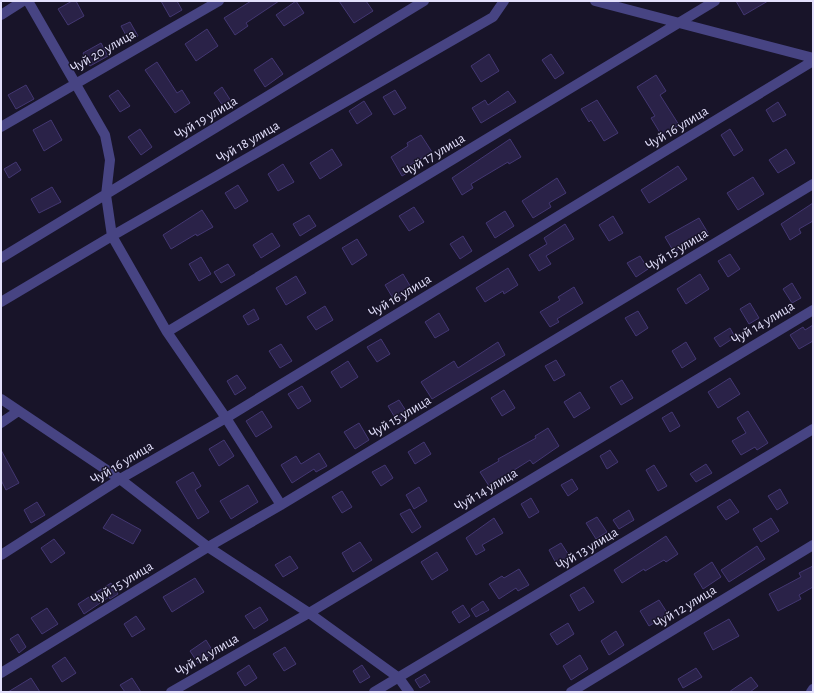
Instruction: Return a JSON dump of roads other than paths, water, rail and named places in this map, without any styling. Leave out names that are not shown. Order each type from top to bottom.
[{"type":"street","points":[[1,15],[23,1]]},
{"type":"street","points":[[28,1],[105,135],[110,160],[106,195],[112,236],[167,332],[226,418],[281,505]]},
{"type":"street","name":"Чуй 20 улица","points":[[1,127],[75,82],[219,1]]},
{"type":"street","name":"Чуй 19 улица","points":[[1,258],[424,1]]},
{"type":"street","name":"Чуй 18 улица","points":[[1,302],[112,236],[493,17],[504,1]]},
{"type":"street","points":[[595,1],[682,22],[813,58]]},
{"type":"street","name":"Чуй 17 улица","points":[[167,332],[715,1]]},
{"type":"street","name":"Чуй 16 улица","points":[[1,555],[120,479],[226,418],[813,61]]},
{"type":"street","name":"Чуй 15 улица","points":[[1,673],[208,546],[281,505],[813,184]]},
{"type":"street","name":"Чуй 14 улица","points":[[171,692],[309,613],[813,310]]},
{"type":"street","points":[[1,399],[17,412],[120,479],[208,546],[309,613],[399,678],[409,692]]},
{"type":"street","points":[[1,423],[17,412]]},
{"type":"street","name":"Чуй 13 улица","points":[[374,692],[813,429]]},
{"type":"street","name":"Чуй 12 улица","points":[[571,692],[813,545]]}]
